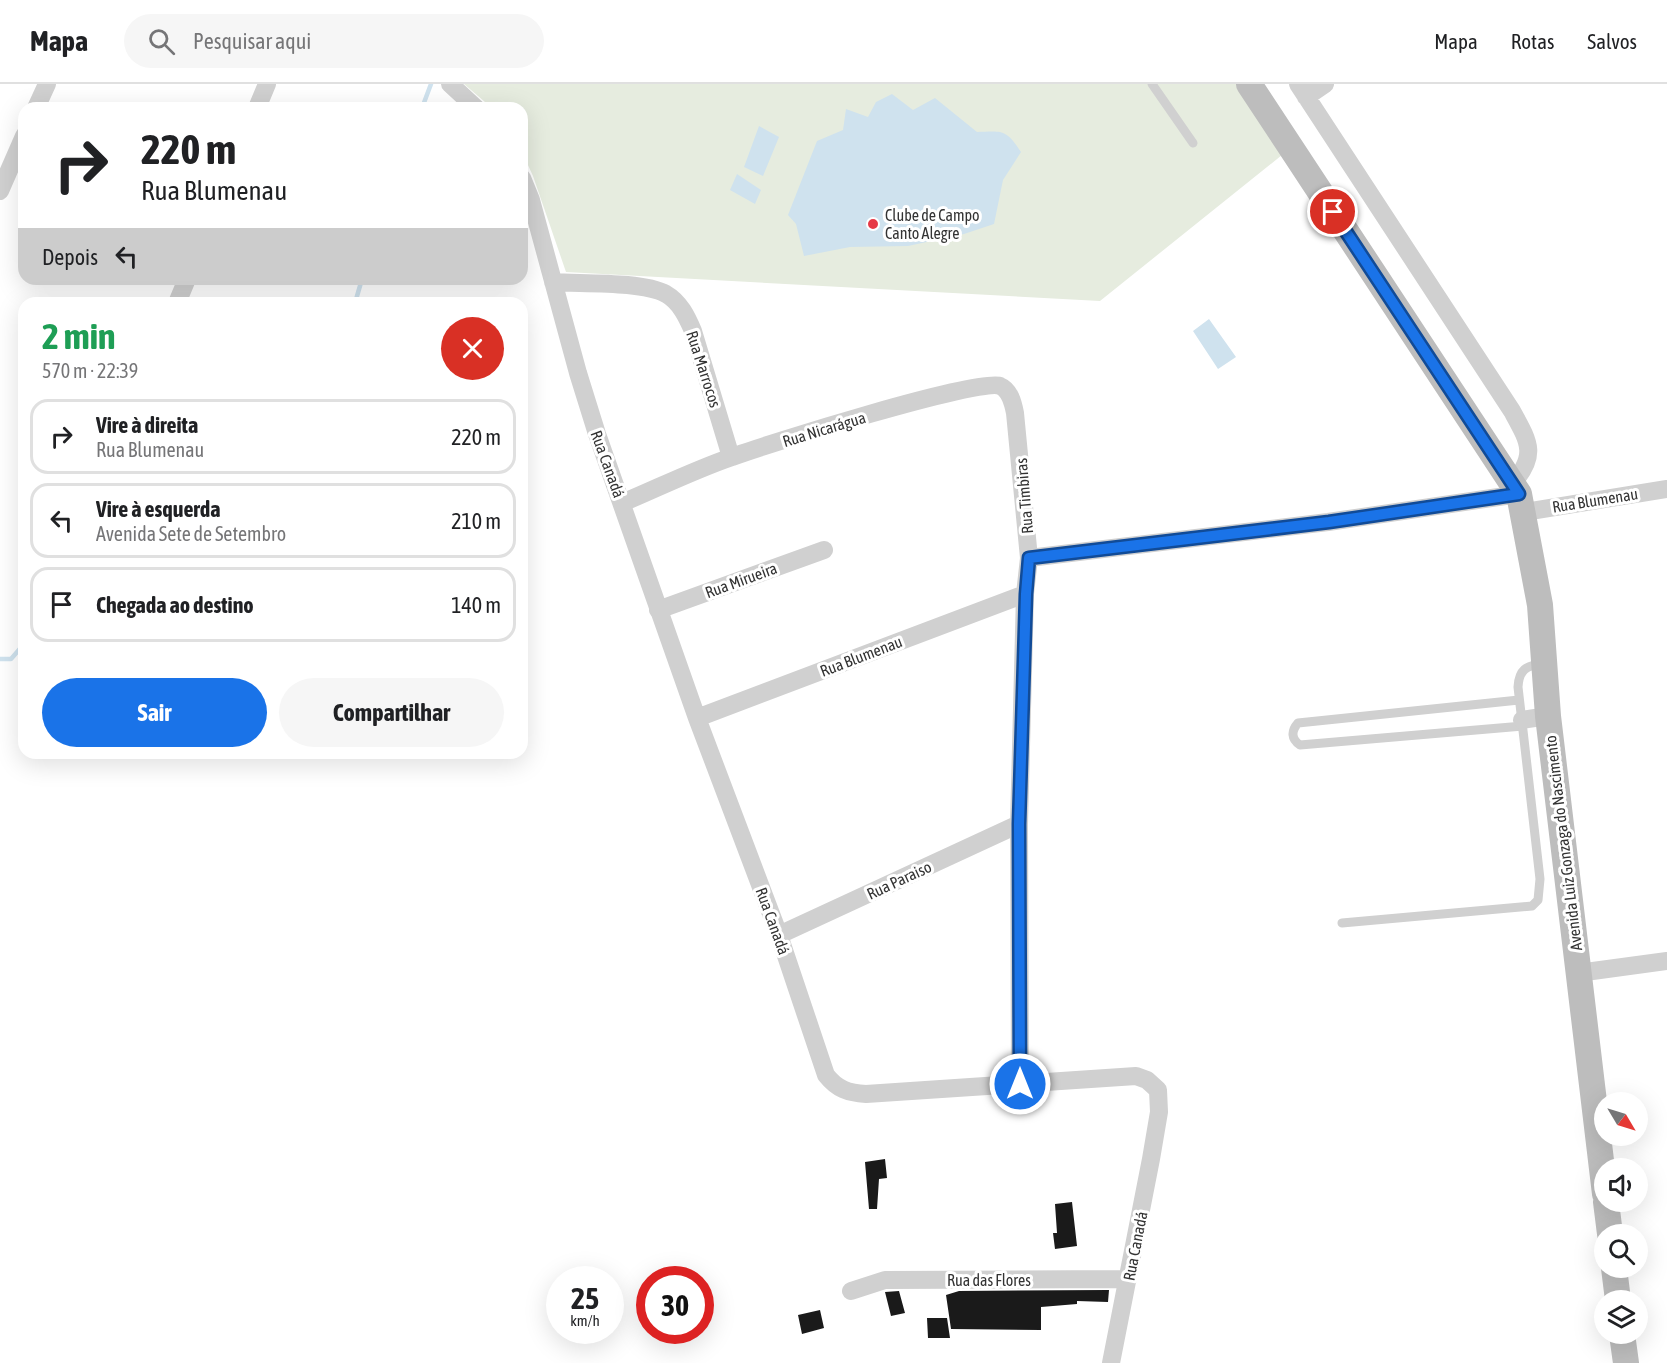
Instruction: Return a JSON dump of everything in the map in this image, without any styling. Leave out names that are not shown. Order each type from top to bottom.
[{"type":"main road","points":[[1249,84],[1518,496]]},
{"type":"main road","name":"Avenida Luiz Gonzaga do Nascimento","points":[[1518,496],[1540,605],[1548,716],[1601,1158]]},
{"type":"main road","points":[[1623,1344],[1626,1363]]},
{"type":"street","points":[[39,102],[47,84]]},
{"type":"street","points":[[260,102],[267,84]]},
{"type":"street","points":[[450,84],[470,102]]},
{"type":"street","points":[[1325,84],[1302,90],[1512,411],[1527,439],[1530,450],[1518,496]]},
{"type":"street","points":[[0,191],[18,150]]},
{"type":"street","name":"Rua Canadá","points":[[528,193],[578,373],[658,610],[779,935],[821,1065],[833,1085],[850,1093],[866,1094],[1136,1076],[1148,1080],[1158,1090],[1159,1112],[1111,1363]]},
{"type":"street","name":"Rua Marrocos","points":[[553,282],[646,287],[666,294],[676,303],[686,315],[693,331],[731,457]]},
{"type":"street","name":"Rua Nicarágua","points":[[622,503],[731,457],[970,386],[990,384],[1000,386],[1012,399],[1015,412]]},
{"type":"street","name":"Rua Timbiras","points":[[1015,412],[1029,558],[1019,824],[1020,1084]]},
{"type":"street","name":"Rua Blumenau","points":[[1029,558],[1329,522],[1518,496],[1667,489]]},
{"type":"street","name":"Rua Mirueira","points":[[658,610],[824,550]]},
{"type":"street","name":"Rua Blumenau","points":[[697,718],[1026,594]]},
{"type":"street","points":[[1523,723],[1548,716]]},
{"type":"street","name":"Rua Paraiso","points":[[779,935],[1019,824]]},
{"type":"street","points":[[1578,973],[1667,961]]},
{"type":"street","name":"Rua das Flores","points":[[851,1291],[885,1280],[1128,1279]]},
{"type":"lane","points":[[1152,84],[1193,143]]},
{"type":"lane","points":[[1342,923],[1532,906],[1540,895],[1540,879],[1519,700],[1519,677],[1523,669],[1530,665],[1545,664]]},
{"type":"lane","points":[[1519,700],[1298,723],[1293,735],[1295,741],[1300,745],[1523,723]]},
{"type":"shaded area","name":"Clube de Campo Canto Alegre","points":[[464,84],[1238,84],[1282,155],[1100,301],[566,272],[528,165],[528,102],[485,102]]},
{"type":"water","points":[[892,94],[913,110],[935,98],[977,132],[1003,133],[1016,144],[1021,152],[1003,180],[994,224],[964,234],[908,246],[850,247],[804,256],[796,224],[788,215],[817,141],[843,130],[846,109],[868,117],[876,102]]},
{"type":"water","points":[[759,126],[779,137],[763,176],[744,167]]},
{"type":"water","points":[[737,174],[761,190],[755,204],[730,190]]},
{"type":"water","points":[[1209,319],[1236,357],[1218,369],[1193,331]]},
{"type":"building","points":[[885,1159],[887,1178],[879,1179],[877,1209],[869,1209],[865,1162]]},
{"type":"building","points":[[1072,1202],[1077,1246],[1055,1249],[1053,1233],[1057,1233],[1055,1204]]},
{"type":"building","points":[[1109,1290],[1108,1302],[1077,1301],[1077,1304],[1041,1307],[1041,1330],[951,1329],[946,1295],[959,1291]]},
{"type":"building","points":[[899,1291],[905,1313],[891,1316],[885,1292]]},
{"type":"building","points":[[820,1310],[824,1328],[802,1334],[798,1315]]},
{"type":"building","points":[[927,1318],[947,1318],[950,1338],[928,1338]]},
{"type":"waterway","points":[[424,102],[431,84]]},
{"type":"waterway","points":[[357,297],[360,285]]},
{"type":"waterway","points":[[0,659],[11,659],[18,651]]},
{"type":"place","name":"Clube de Campo Canto Alegre","points":[[873,224]]},
{"type":"route","points":[[1020,1084],[1019,824],[1029,558],[1329,522],[1519,494],[1333,212]]}]
